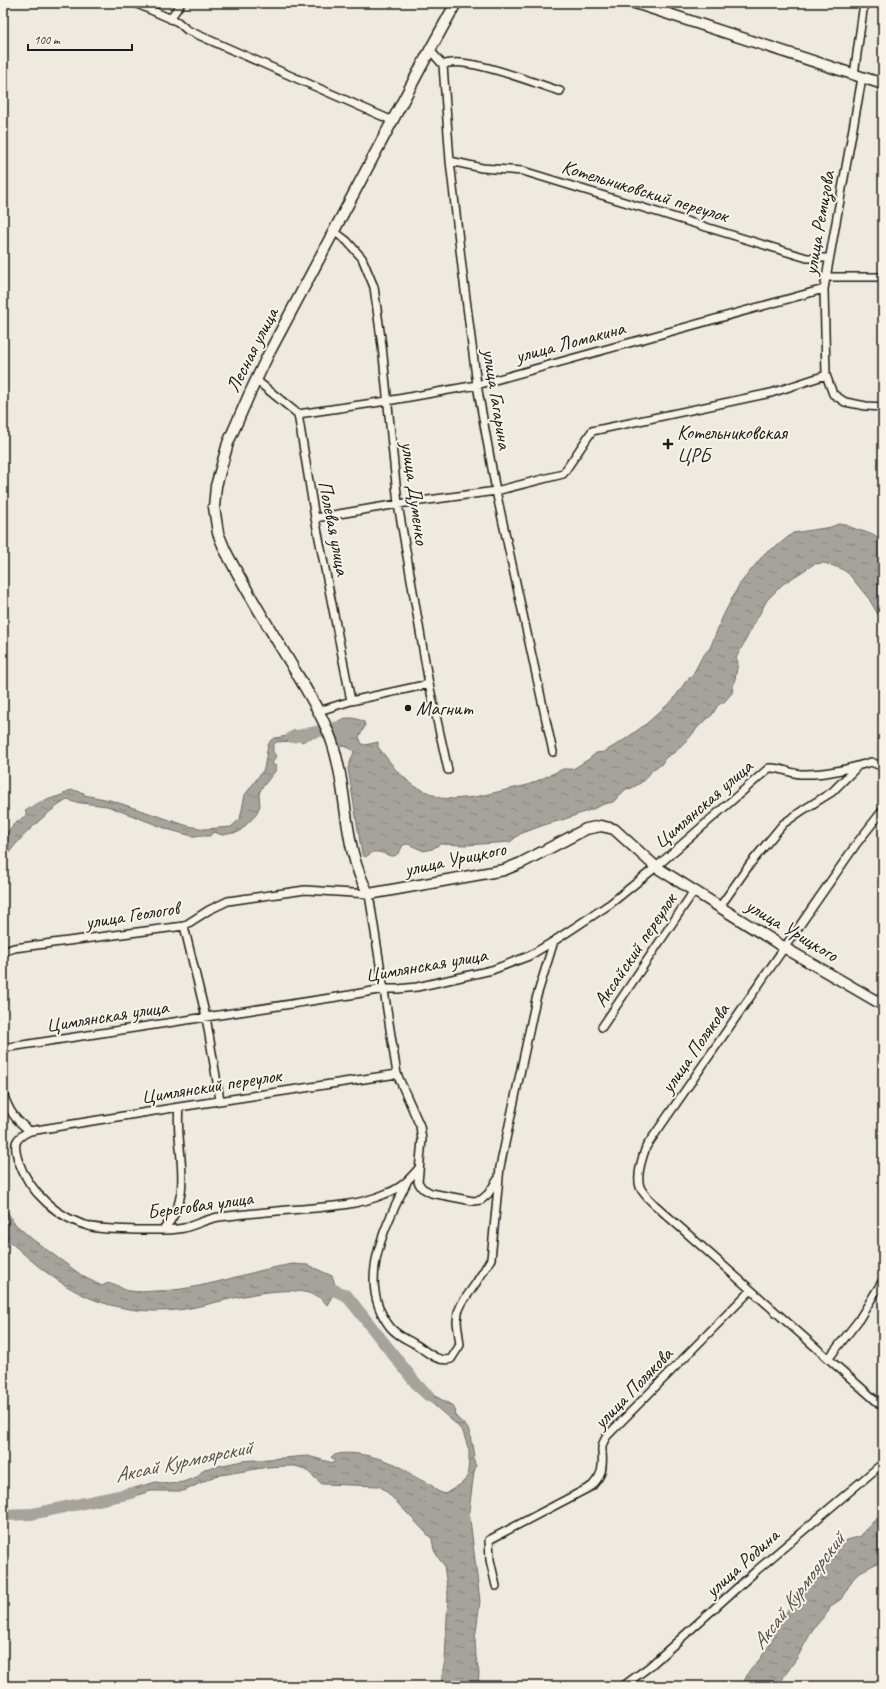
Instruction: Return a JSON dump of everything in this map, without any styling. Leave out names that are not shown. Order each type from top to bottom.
[{"type":"street","points":[[136,3],[170,18],[182,25],[187,30],[393,121]]},
{"type":"street","points":[[170,18],[181,3]]},
{"type":"street","name":"Лесная улица","points":[[369,894],[361,881],[353,858],[342,784],[331,740],[319,711],[232,563],[222,543],[215,519],[215,496],[228,443],[256,380],[335,232],[362,177],[456,3]]},
{"type":"street","points":[[635,3],[883,84]]},
{"type":"street","name":"улица Ремизова","points":[[864,3],[858,76],[825,277],[826,375],[833,394],[845,402],[866,406],[883,407]]},
{"type":"street","points":[[430,50],[443,65],[447,62],[478,65],[560,91]]},
{"type":"street","name":"улица Гагарина","points":[[443,65],[450,161],[462,267],[478,385],[496,491],[553,752]]},
{"type":"street","name":"Котельниковский переулок","points":[[450,161],[482,168],[523,171],[807,258],[829,258]]},
{"type":"street","name":"улица Думенко","points":[[335,232],[347,241],[362,258],[374,288],[382,346],[398,504],[429,684],[448,770]]},
{"type":"street","points":[[825,277],[883,277]]},
{"type":"street","name":"улица Ломакина","points":[[298,414],[387,401],[478,385],[824,289]]},
{"type":"street","points":[[315,518],[398,504],[496,491],[563,474],[592,431],[771,393],[826,375]]},
{"type":"street","points":[[256,380],[298,414]]},
{"type":"street","name":"Полевая улица","points":[[298,414],[315,518],[351,701]]},
{"type":"street","points":[[319,711],[351,701],[429,684]]},
{"type":"street","name":"Цимлянская улица","points":[[3,1048],[384,989],[398,990],[417,987],[492,970],[516,962],[554,942],[610,904],[656,867],[769,768],[776,768],[798,774],[824,774],[838,770],[856,768],[872,762],[883,767]]},
{"type":"street","points":[[719,908],[750,864],[783,824],[832,792],[856,768]]},
{"type":"street","name":"улица Полякова","points":[[883,810],[857,843],[646,1147],[640,1170],[640,1187],[644,1194],[655,1205],[750,1291],[829,1358],[883,1407]]},
{"type":"street","name":"улица Урицкого","points":[[369,894],[504,870],[521,863],[586,829],[595,826],[606,826],[614,829],[656,867],[719,908],[883,1004]]},
{"type":"street","name":"улица Геологов","points":[[3,952],[14,948],[184,926],[209,910],[228,901],[305,890],[369,894]]},
{"type":"street","name":"Аксайский переулок","points":[[602,1027],[694,891]]},
{"type":"street","points":[[369,894],[397,1074],[420,1126],[422,1140],[418,1182],[422,1188],[431,1193],[473,1201],[481,1200],[488,1194],[498,1179]]},
{"type":"street","points":[[184,926],[206,1017],[220,1100]]},
{"type":"street","points":[[408,1181],[380,1242],[376,1258],[375,1291],[379,1306],[391,1328],[433,1357],[446,1360],[451,1359],[460,1345],[457,1322],[460,1307],[491,1259],[498,1179],[533,1014],[554,942]]},
{"type":"street","name":"Цимлянский переулок","points":[[30,1131],[220,1100],[397,1074]]},
{"type":"street","points":[[3,1093],[7,1105],[18,1122],[30,1131]]},
{"type":"street","points":[[163,1230],[174,1217],[181,1189],[182,1157],[178,1125],[179,1107]]},
{"type":"street","name":"Береговая улица","points":[[30,1131],[19,1136],[17,1139],[17,1155],[27,1181],[35,1192],[48,1204],[76,1222],[92,1226],[163,1230],[184,1228],[208,1219],[219,1217],[340,1206],[386,1194],[408,1181],[419,1168]]},
{"type":"street","points":[[829,1358],[858,1321],[883,1280]]},
{"type":"street","name":"улица Полякова","points":[[496,1586],[490,1560],[490,1540],[592,1486],[600,1474],[602,1461],[601,1448],[607,1436],[750,1291]]},
{"type":"street","name":"улица Родина","points":[[623,1686],[649,1667],[757,1570],[883,1463]]},
{"type":"water","points":[[838,524],[846,525],[871,534],[878,538],[883,546],[883,623],[869,599],[848,573],[840,568],[824,563],[814,564],[783,584],[767,600],[736,658],[738,662],[732,693],[724,702],[718,705],[712,715],[699,726],[685,743],[665,758],[661,765],[653,769],[645,780],[632,788],[626,789],[613,802],[520,834],[510,842],[466,845],[440,844],[432,849],[424,851],[408,844],[403,845],[400,851],[394,856],[375,852],[365,857],[362,854],[348,768],[354,752],[350,748],[338,743],[334,733],[334,727],[341,720],[352,718],[364,722],[365,726],[359,737],[362,744],[365,745],[378,742],[378,747],[396,770],[409,782],[416,787],[440,798],[453,799],[475,797],[528,785],[563,769],[573,769],[596,753],[604,752],[624,740],[646,724],[673,700],[686,681],[692,676],[702,657],[710,648],[723,616],[739,585],[765,553],[777,546],[793,533],[831,527]]},
{"type":"water","points":[[303,729],[308,735],[306,740],[302,742],[299,738],[292,741],[276,742],[273,746],[273,752],[276,756],[272,764],[276,766],[276,770],[261,789],[259,794],[260,806],[255,816],[239,832],[222,835],[214,832],[210,836],[192,836],[170,830],[107,806],[73,802],[69,799],[52,810],[32,827],[8,854],[3,862],[3,839],[12,826],[26,815],[25,811],[40,802],[73,790],[84,793],[84,795],[110,800],[188,826],[205,829],[231,827],[240,819],[245,795],[264,769],[268,745],[271,740],[287,736],[294,730],[300,731]]},
{"type":"water","points":[[3,1204],[14,1223],[32,1239],[84,1277],[102,1286],[110,1283],[126,1290],[136,1292],[190,1288],[293,1264],[308,1265],[332,1276],[335,1288],[327,1305],[316,1296],[300,1291],[260,1293],[169,1311],[135,1310],[103,1303],[87,1297],[58,1281],[7,1239],[3,1235]]},
{"type":"water","points":[[419,1384],[426,1391],[453,1406],[456,1412],[454,1414],[470,1432],[471,1442],[473,1445],[475,1456],[473,1459],[476,1466],[469,1511],[480,1601],[475,1639],[479,1673],[478,1686],[441,1686],[445,1661],[448,1595],[444,1565],[434,1550],[432,1539],[385,1490],[379,1486],[322,1484],[305,1469],[295,1466],[285,1466],[268,1467],[215,1476],[184,1491],[151,1491],[134,1496],[119,1498],[113,1494],[156,1482],[169,1484],[183,1482],[197,1477],[204,1469],[242,1461],[308,1456],[333,1463],[335,1460],[331,1457],[337,1454],[346,1453],[375,1457],[393,1463],[431,1485],[437,1491],[445,1494],[461,1484],[467,1478],[469,1450],[463,1432],[456,1424],[413,1387]]},
{"type":"water","points":[[883,1512],[883,1560],[860,1572],[853,1579],[841,1599],[831,1606],[828,1612],[813,1629],[797,1658],[777,1686],[742,1686],[749,1671],[760,1659],[772,1641],[775,1631],[794,1600],[806,1585],[817,1578],[821,1570],[833,1559],[839,1546],[844,1541],[861,1536]]},
{"type":"waterway","points":[[292,737],[343,726],[348,732]]},
{"type":"waterway","points":[[321,1284],[347,1296],[418,1386],[428,1395]]},
{"type":"waterway","name":"Аксай Курмоярский","points":[[3,1515],[32,1514],[132,1493]]},
{"type":"place","name":"Котельниковская ЦРБ","points":[[668,444]]},
{"type":"place","name":"Магнит","points":[[408,708]]}]
